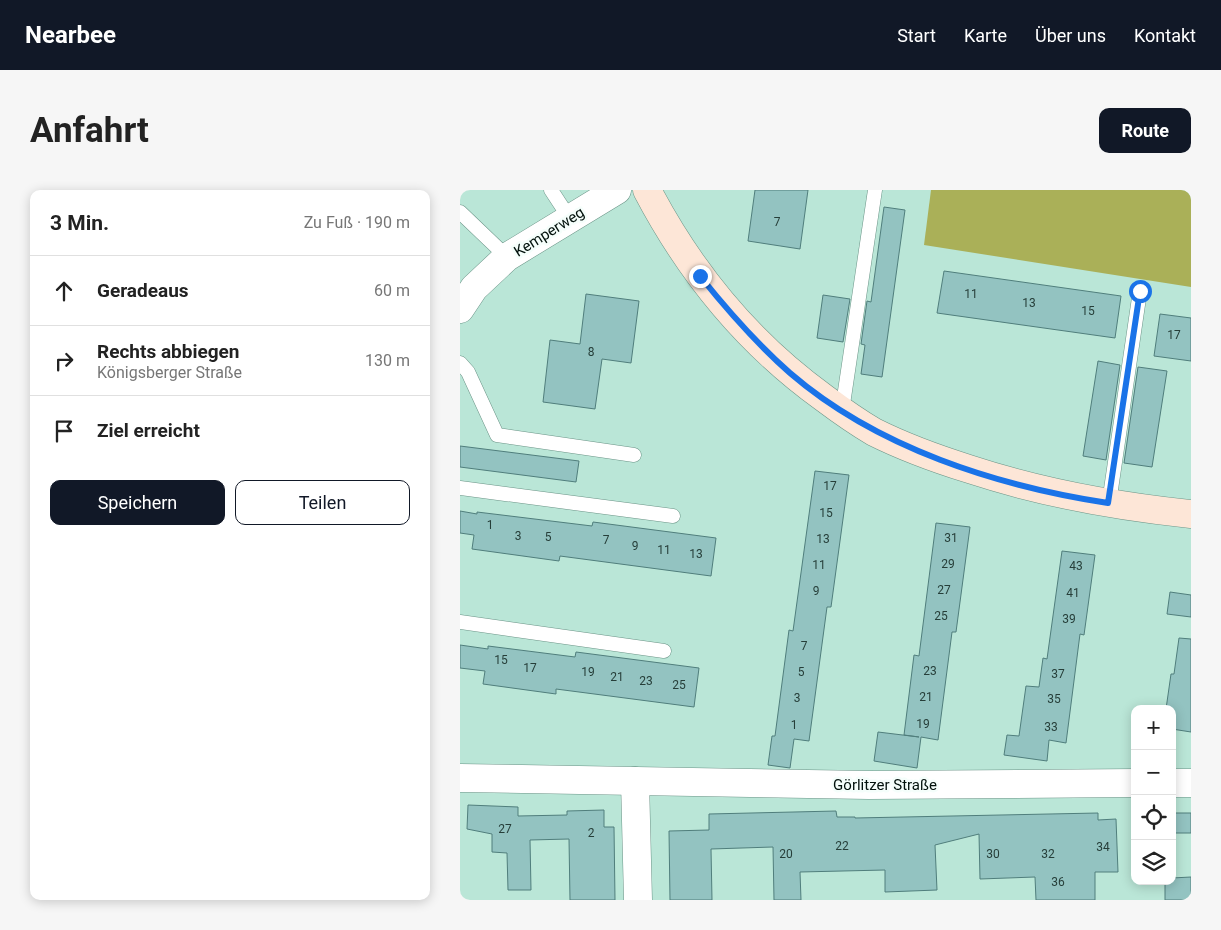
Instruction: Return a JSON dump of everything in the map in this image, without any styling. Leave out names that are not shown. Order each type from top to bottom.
[{"type":"street","name":"Kemperweg","points":[[460,310],[474,288],[507,257],[617,190]]},
{"type":"street","points":[[647,190],[683,252],[750,335],[792,375],[842,411],[874,431],[952,464],[1040,490],[1108,503],[1191,514]]},
{"type":"street","name":"Görlitzer Straße","points":[[460,778],[953,785],[1131,783]]},
{"type":"street","points":[[635,781],[638,900]]},
{"type":"street","points":[[1176,783],[1191,783]]},
{"type":"lane","points":[[551,190],[570,219]]},
{"type":"lane","points":[[842,411],[875,190]]},
{"type":"lane","name":"Kemperweg","points":[[460,212],[507,257]]},
{"type":"lane","points":[[1108,503],[1140,291]]},
{"type":"lane","points":[[460,363],[468,372],[497,436],[634,455]]},
{"type":"lane","points":[[460,488],[673,516]]},
{"type":"lane","points":[[460,622],[664,652]]},
{"type":"green space","points":[[931,190],[1191,190],[1191,287],[924,245]]},
{"type":"building","points":[[755,190],[808,190],[800,249],[748,241]]},
{"type":"building","points":[[884,207],[905,210],[882,377],[861,374],[865,345],[861,344],[867,301],[871,302]]},
{"type":"building","points":[[944,271],[1121,296],[1115,338],[937,313]]},
{"type":"building","points":[[586,294],[639,301],[631,363],[602,359],[595,409],[543,402],[550,340],[580,344]]},
{"type":"building","points":[[823,295],[850,299],[843,342],[817,338]]},
{"type":"building","points":[[1160,314],[1191,318],[1191,361],[1154,356]]},
{"type":"building","points":[[1098,361],[1120,365],[1106,460],[1083,456]]},
{"type":"building","points":[[1138,367],[1167,371],[1152,467],[1124,463]]},
{"type":"building","points":[[460,446],[579,461],[576,482],[460,467]]},
{"type":"building","points":[[815,471],[849,475],[831,607],[827,607],[809,741],[794,739],[790,768],[768,765],[772,736],[775,736],[789,630],[793,631]]},
{"type":"building","points":[[460,511],[592,526],[593,522],[716,538],[711,576],[560,556],[559,561],[472,549],[474,535],[460,533]]},
{"type":"building","points":[[936,523],[970,527],[956,632],[952,632],[938,740],[921,737],[917,768],[874,761],[878,732],[919,737],[904,735],[914,655],[919,656]]},
{"type":"building","points":[[1062,551],[1095,555],[1084,635],[1080,634],[1066,743],[1049,740],[1047,761],[1004,755],[1007,735],[1019,736],[1026,686],[1039,687],[1043,658],[1047,659]]},
{"type":"building","points":[[1170,592],[1191,595],[1191,617],[1167,614]]},
{"type":"building","points":[[1179,638],[1191,639],[1191,732],[1176,730],[1176,705],[1167,705],[1171,674],[1174,674]]},
{"type":"building","points":[[460,645],[488,649],[488,646],[575,657],[576,652],[699,668],[694,707],[556,689],[556,694],[483,684],[485,671],[460,668]]},
{"type":"building","points":[[468,805],[518,807],[518,816],[567,815],[567,811],[604,810],[604,827],[614,827],[615,900],[570,900],[569,839],[530,840],[531,890],[508,890],[507,853],[492,852],[492,834],[467,829]]},
{"type":"building","points":[[836,811],[837,817],[855,818],[1098,813],[1098,820],[1116,819],[1118,872],[1095,872],[1095,900],[1036,900],[1035,877],[980,879],[979,834],[935,845],[937,890],[885,892],[885,870],[800,872],[801,900],[774,900],[773,847],[711,849],[712,900],[670,900],[669,831],[709,830],[709,814]]},
{"type":"building","points":[[1176,813],[1191,813],[1191,833],[1176,833]]},
{"type":"building","points":[[1191,877],[1191,900],[1165,900],[1165,885],[1176,885],[1176,878]]},
{"type":"route","points":[[700,276],[750,335],[792,375],[842,411],[874,431],[917,451],[952,464],[1040,490],[1079,499],[1108,503],[1140,291]]}]
